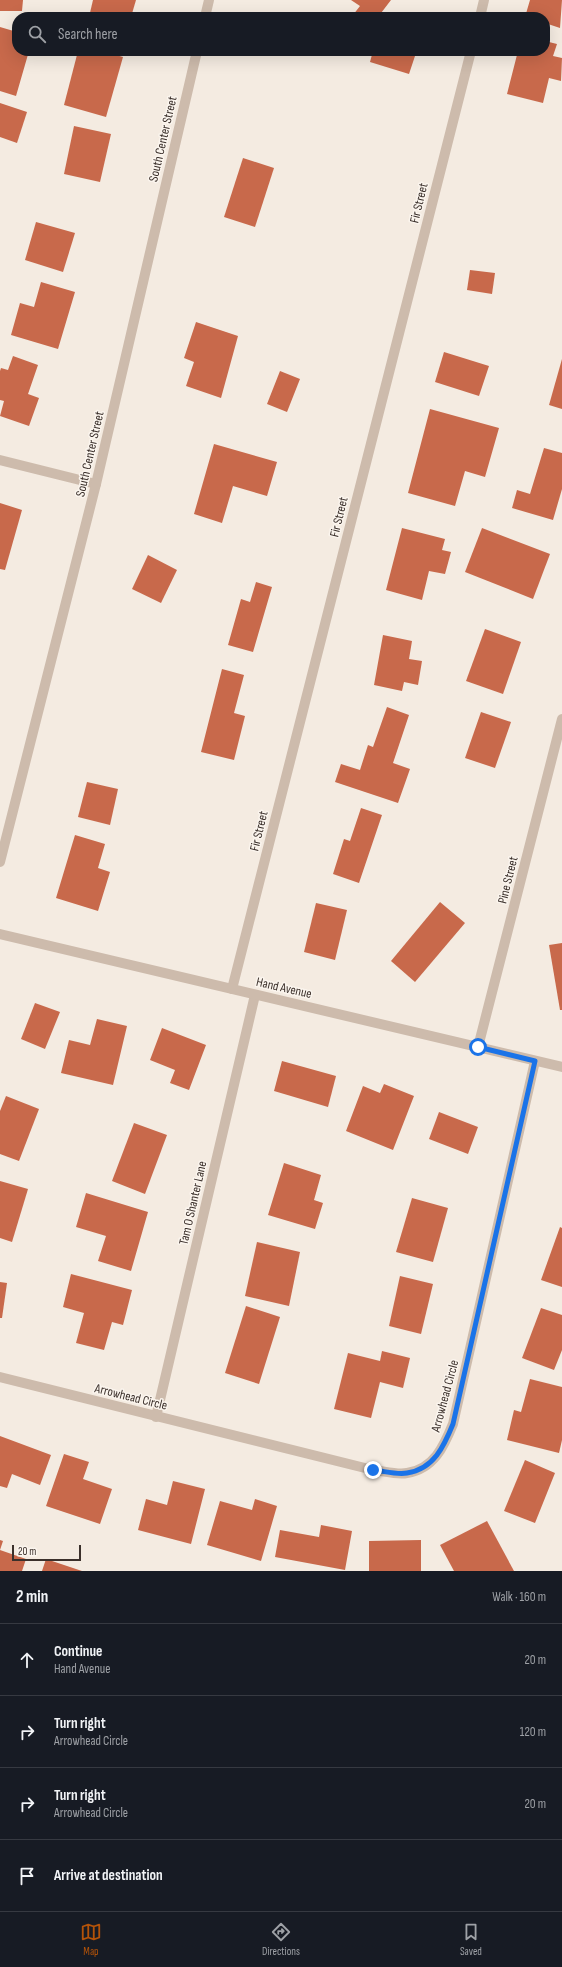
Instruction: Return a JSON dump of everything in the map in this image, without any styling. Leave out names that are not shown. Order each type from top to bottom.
[{"type":"street","points":[[206,12],[209,0]]},
{"type":"street","points":[[481,12],[484,0]]},
{"type":"street","name":"South Center Street","points":[[0,862],[96,484],[196,56]]},
{"type":"street","name":"Fir Street","points":[[232,989],[470,56]]},
{"type":"street","points":[[0,460],[96,484]]},
{"type":"street","name":"Pine Street","points":[[478,1047],[562,719]]},
{"type":"street","name":"Hand Avenue","points":[[0,934],[562,1067]]},
{"type":"street","name":"Tam O Shanter Lane","points":[[156,1417],[255,995]]},
{"type":"street","name":"Arrowhead Circle","points":[[0,1377],[373,1470],[406,1473],[425,1468],[443,1449],[453,1424],[535,1061]]},
{"type":"building","points":[[0,0],[23,0],[22,11],[0,11]]},
{"type":"building","points":[[93,0],[136,0],[132,12],[90,12]]},
{"type":"building","points":[[351,0],[391,0],[382,12],[355,12],[360,6]]},
{"type":"building","points":[[530,0],[562,0],[560,28],[550,25],[550,12],[526,12]]},
{"type":"building","points":[[0,27],[12,31],[12,56],[28,56],[16,96],[0,91]]},
{"type":"building","points":[[550,42],[557,44],[553,56],[562,58],[561,81],[549,78],[543,103],[507,94],[517,56],[550,56]]},
{"type":"building","points":[[77,56],[123,57],[106,117],[64,105]]},
{"type":"building","points":[[372,56],[415,56],[409,74],[370,62]]},
{"type":"building","points":[[0,103],[27,112],[17,143],[0,137]]},
{"type":"building","points":[[74,126],[111,134],[100,182],[64,174]]},
{"type":"building","points":[[243,158],[274,168],[255,227],[224,217]]},
{"type":"building","points":[[36,222],[75,233],[63,272],[25,260]]},
{"type":"building","points":[[470,270],[495,273],[492,294],[467,290]]},
{"type":"building","points":[[41,282],[75,292],[58,349],[11,335],[20,303],[34,307]]},
{"type":"building","points":[[196,322],[238,336],[221,398],[186,386],[194,362],[184,358]]},
{"type":"building","points":[[444,352],[489,366],[479,396],[435,382]]},
{"type":"building","points":[[13,356],[38,365],[28,394],[39,398],[29,426],[0,416],[4,401],[0,400],[0,371],[1,368],[8,370]]},
{"type":"building","points":[[562,359],[562,409],[549,405]]},
{"type":"building","points":[[280,371],[300,379],[287,412],[267,404]]},
{"type":"building","points":[[430,409],[499,428],[485,477],[465,471],[455,506],[408,493]]},
{"type":"building","points":[[214,444],[277,462],[267,496],[233,486],[222,523],[194,514]]},
{"type":"building","points":[[544,448],[562,453],[562,489],[553,520],[512,508],[517,490],[530,494]]},
{"type":"building","points":[[0,503],[22,510],[5,570],[0,569]]},
{"type":"building","points":[[402,528],[445,539],[442,550],[451,552],[445,574],[429,571],[422,600],[386,590]]},
{"type":"building","points":[[482,528],[550,554],[533,599],[465,572]]},
{"type":"building","points":[[148,555],[177,570],[161,603],[132,589]]},
{"type":"building","points":[[256,582],[272,587],[253,652],[228,645],[241,599],[250,602]]},
{"type":"building","points":[[485,629],[521,642],[503,694],[466,681]]},
{"type":"building","points":[[383,635],[412,641],[409,659],[422,661],[418,685],[404,682],[402,691],[374,685]]},
{"type":"building","points":[[222,669],[244,675],[234,713],[245,716],[234,760],[201,752]]},
{"type":"building","points":[[387,707],[409,715],[393,763],[410,769],[398,803],[335,782],[341,764],[360,770],[368,745],[373,747]]},
{"type":"building","points":[[481,712],[511,722],[495,768],[465,758]]},
{"type":"building","points":[[87,782],[118,789],[110,825],[78,817]]},
{"type":"building","points":[[361,808],[382,815],[359,883],[333,874],[344,839],[350,841]]},
{"type":"building","points":[[75,835],[105,844],[98,868],[110,872],[98,911],[56,898]]},
{"type":"building","points":[[440,902],[465,923],[415,982],[391,961]]},
{"type":"building","points":[[316,903],[347,910],[335,960],[304,952]]},
{"type":"building","points":[[562,943],[562,1010],[560,1010],[549,945]]},
{"type":"building","points":[[35,1003],[60,1012],[45,1049],[21,1039]]},
{"type":"building","points":[[97,1019],[127,1026],[113,1085],[61,1073],[69,1040],[90,1045]]},
{"type":"building","points":[[162,1028],[206,1045],[189,1090],[170,1083],[175,1070],[150,1060]]},
{"type":"building","points":[[282,1061],[336,1076],[328,1107],[274,1091]]},
{"type":"building","points":[[384,1084],[414,1096],[393,1150],[346,1131],[363,1086],[380,1093]]},
{"type":"building","points":[[6,1096],[39,1109],[19,1161],[0,1154],[0,1111]]},
{"type":"building","points":[[439,1112],[478,1127],[468,1154],[429,1139]]},
{"type":"building","points":[[134,1123],[167,1135],[145,1194],[112,1181]]},
{"type":"building","points":[[284,1163],[321,1175],[314,1200],[323,1203],[315,1229],[268,1215]]},
{"type":"building","points":[[0,1181],[28,1189],[12,1242],[0,1238]]},
{"type":"building","points":[[86,1193],[148,1212],[131,1271],[98,1261],[106,1236],[76,1227]]},
{"type":"building","points":[[412,1198],[448,1208],[433,1262],[396,1252]]},
{"type":"building","points":[[560,1227],[562,1228],[562,1287],[541,1280]]},
{"type":"building","points":[[257,1242],[300,1252],[289,1306],[245,1296]]},
{"type":"building","points":[[71,1274],[132,1290],[123,1325],[112,1322],[104,1350],[76,1343],[84,1313],[63,1307]]},
{"type":"building","points":[[400,1276],[433,1284],[421,1334],[389,1326]]},
{"type":"building","points":[[0,1282],[7,1283],[2,1318],[0,1318]]},
{"type":"building","points":[[246,1306],[280,1317],[259,1384],[225,1373]]},
{"type":"building","points":[[541,1308],[562,1315],[562,1350],[554,1370],[522,1358]]},
{"type":"building","points":[[382,1351],[410,1358],[403,1388],[380,1382],[371,1418],[334,1409],[348,1353],[380,1361]]},
{"type":"building","points":[[530,1379],[562,1387],[562,1440],[559,1453],[507,1440],[514,1410],[521,1412]]},
{"type":"building","points":[[0,1436],[51,1455],[40,1485],[12,1474],[7,1488],[0,1486]]},
{"type":"building","points":[[64,1454],[89,1462],[83,1479],[112,1489],[100,1524],[46,1506]]},
{"type":"building","points":[[525,1460],[555,1473],[535,1523],[504,1511]]},
{"type":"building","points":[[173,1481],[205,1489],[191,1544],[138,1530],[146,1499],[167,1505]]},
{"type":"building","points":[[255,1499],[277,1506],[261,1561],[207,1545],[220,1501],[252,1510]]},
{"type":"building","points":[[487,1521],[514,1571],[454,1571],[440,1545]]},
{"type":"building","points":[[321,1525],[352,1531],[345,1570],[275,1557],[280,1530],[319,1537]]},
{"type":"building","points":[[0,1540],[3,1541],[0,1550]]},
{"type":"building","points":[[421,1540],[421,1571],[369,1571],[369,1541]]},
{"type":"building","points":[[0,1550],[26,1559],[22,1571],[0,1571]]},
{"type":"building","points":[[46,1559],[82,1571],[42,1571]]},
{"type":"route","points":[[373,1470],[406,1473],[425,1468],[443,1449],[453,1424],[535,1061],[478,1047]]}]
